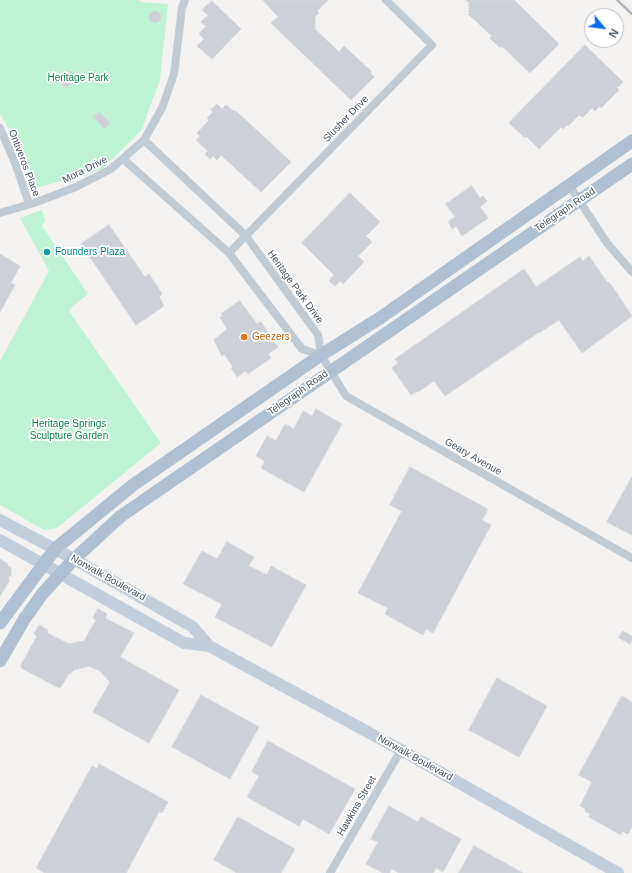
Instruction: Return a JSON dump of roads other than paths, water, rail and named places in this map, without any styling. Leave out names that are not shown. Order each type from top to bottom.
[{"type":"main road","name":"Telegraph Road","points":[[0,623],[55,549],[133,486],[321,355],[380,318],[632,141]]},
{"type":"main road","name":"Telegraph Road","points":[[0,660],[25,618],[43,593],[62,574],[74,559],[98,536],[127,512],[632,164]]},
{"type":"main road","name":"Norwalk Boulevard","points":[[0,520],[74,559],[194,627],[210,646],[401,750],[618,873]]},
{"type":"main road","name":"Norwalk Boulevard","points":[[0,540],[184,643],[210,646]]},
{"type":"street","name":"Mora Drive","points":[[0,213],[76,187],[111,169],[144,140],[162,108],[174,74],[182,8],[185,0]]},
{"type":"street","name":"Slusher Drive","points":[[228,253],[432,45],[386,0]]},
{"type":"street","name":"Ontiveros Place","points":[[0,128],[29,204]]},
{"type":"street","name":"Heritage Park Drive","points":[[144,140],[246,236],[318,336],[321,355]]},
{"type":"street","points":[[122,159],[228,253],[302,349],[321,355]]},
{"type":"street","points":[[569,185],[607,243],[632,272]]},
{"type":"street","name":"Geary Avenue","points":[[321,355],[346,396],[632,558]]},
{"type":"street","name":"Hawkins Street","points":[[330,873],[401,750]]},
{"type":"railway","points":[[617,0],[632,14]]},
{"type":"place","name":"Founders Plaza","points":[[47,252]]},
{"type":"place","name":"Geezers","points":[[244,337]]},
{"type":"park label","name":"Heritage Park","points":[[78,78]]},
{"type":"park label","name":"Heritage Springs Sculpture Garden","points":[[69,430]]}]
